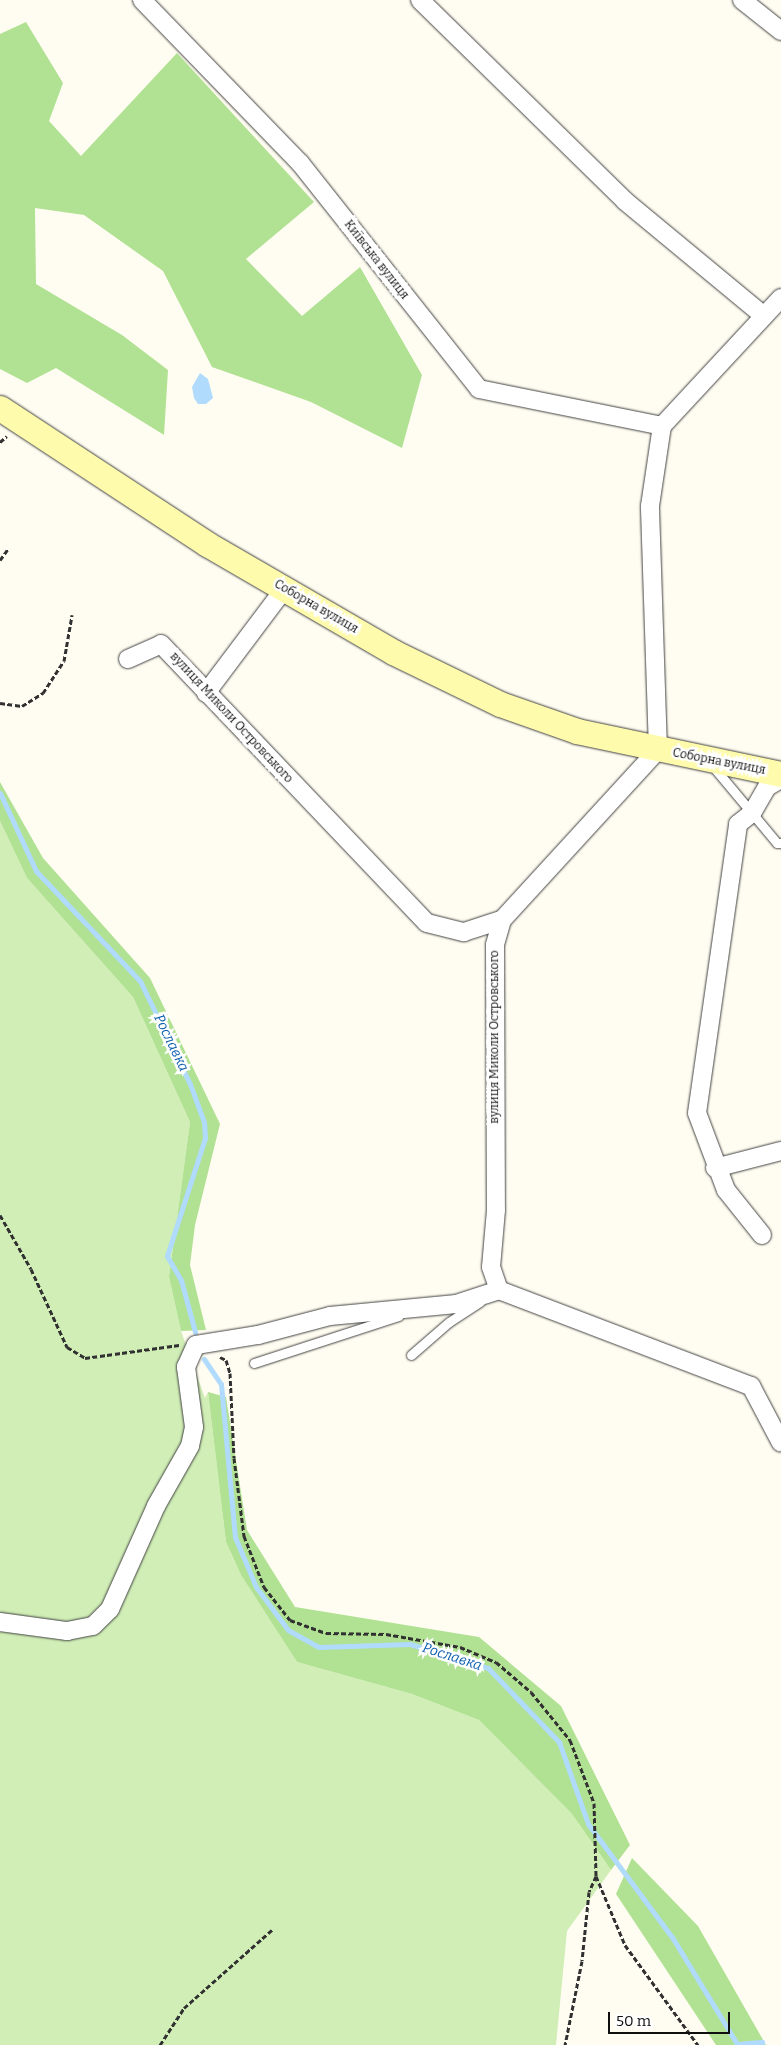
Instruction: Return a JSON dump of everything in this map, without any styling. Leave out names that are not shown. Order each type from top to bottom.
[{"type":"street","name":"Київська вулиця","points":[[142,0],[300,163],[479,389],[662,426]]},
{"type":"street","points":[[420,0],[626,201],[764,316]]},
{"type":"street","points":[[742,0],[781,31]]},
{"type":"street","points":[[662,426],[781,298]]},
{"type":"street","name":"Соборна вулиця","points":[[0,408],[207,544],[393,652],[500,704],[577,731],[658,750],[781,774]]},
{"type":"street","name":"Соборна вулиця","points":[[658,750],[650,506],[662,426]]},
{"type":"street","points":[[206,693],[284,589]]},
{"type":"street","name":"вулиця Миколи Островського","points":[[128,660],[161,644],[427,923],[464,932],[502,920]]},
{"type":"street","points":[[502,920],[658,750]]},
{"type":"street","points":[[762,1235],[726,1190],[715,1168],[697,1113],[738,824],[752,813],[768,787],[781,779]]},
{"type":"street","name":"вулиця Миколи Островського","points":[[498,1290],[491,1267],[496,1210],[495,945],[502,920]]},
{"type":"street","points":[[715,1168],[781,1151]]},
{"type":"street","points":[[0,1622],[67,1631],[93,1626],[110,1609],[156,1506],[190,1446],[194,1427],[186,1368],[196,1345],[258,1334],[330,1316],[456,1304],[498,1290],[751,1386],[781,1443]]},
{"type":"lane","points":[[706,758],[777,843],[781,843]]},
{"type":"lane","points":[[411,1355],[449,1322],[498,1290]]},
{"type":"lane","points":[[254,1363],[427,1306]]},
{"type":"path","points":[[0,560],[8,549]]},
{"type":"path","points":[[0,703],[22,706],[43,693],[64,661],[72,615]]},
{"type":"path","points":[[0,1215],[31,1269],[67,1347],[85,1358],[162,1346],[196,1345],[226,1360],[230,1372],[234,1458],[244,1536],[264,1587],[290,1620],[326,1633],[386,1634],[460,1647],[496,1662],[531,1692],[570,1740],[594,1803],[596,1876],[625,1944],[698,2045]]},
{"type":"path","points":[[565,2045],[582,1961],[589,1892],[596,1876]]},
{"type":"path","points":[[160,2045],[184,2008],[272,1930]]},
{"type":"green space","points":[[26,22],[63,83],[49,121],[81,156],[177,53],[314,202],[246,259],[302,316],[360,267],[422,375],[402,448],[311,402],[212,367],[163,271],[84,215],[35,208],[36,284],[122,335],[168,370],[164,435],[56,368],[27,383],[0,369],[0,34]]},
{"type":"green space","points":[[0,782],[43,858],[150,978],[220,1124],[195,1225],[190,1265],[206,1330],[181,1331],[169,1277],[190,1122],[133,997],[27,878],[0,821]]},
{"type":"green space","points":[[0,821],[27,878],[133,997],[190,1122],[169,1277],[181,1331],[205,1398],[208,1392],[226,1542],[241,1575],[297,1662],[412,1694],[479,1720],[572,1814],[611,1870],[567,1931],[556,2045],[0,2045]]},
{"type":"green space","points":[[208,1392],[226,1397],[247,1530],[295,1607],[479,1637],[561,1706],[630,1845],[611,1870],[572,1814],[479,1720],[412,1694],[297,1662],[241,1575],[226,1542]]},
{"type":"green space","points":[[632,1858],[698,1926],[766,2045],[716,2045],[616,1894]]},
{"type":"water","points":[[200,373],[208,379],[213,398],[206,404],[198,404],[194,398],[192,387]]},
{"type":"waterway","name":"Рославка","points":[[0,793],[36,871],[140,981],[190,1084],[204,1122],[205,1138],[167,1256],[181,1280],[195,1332]]},
{"type":"waterway","name":"Рославка","points":[[204,1359],[221,1384],[235,1537],[256,1587],[288,1630],[319,1647],[410,1644],[488,1668],[559,1742],[588,1824],[672,1937],[737,2044],[762,2042],[762,2045]]}]
